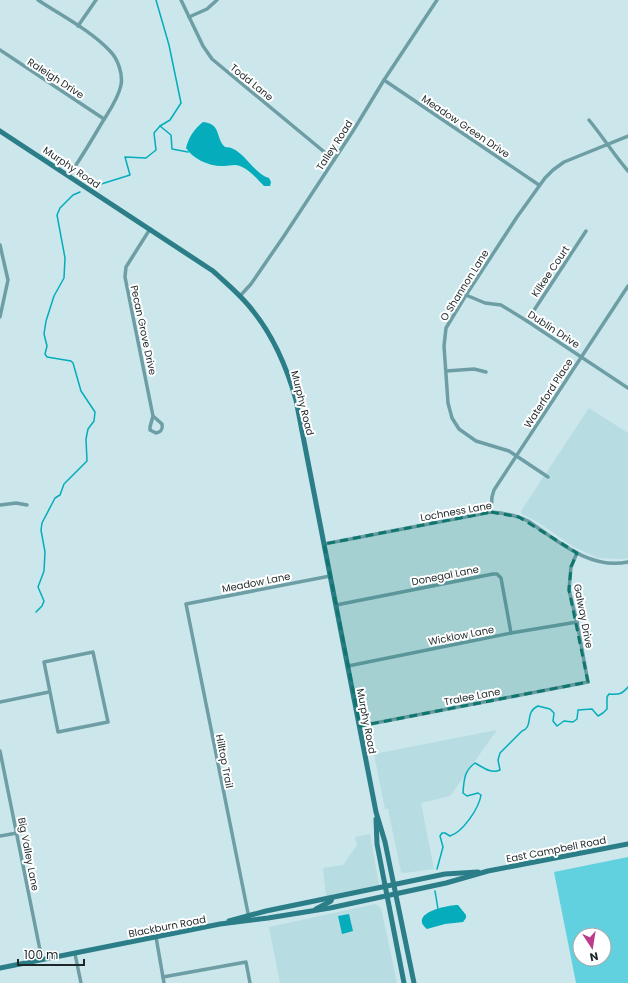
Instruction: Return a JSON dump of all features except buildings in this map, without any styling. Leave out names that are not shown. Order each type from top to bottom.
[{"type":"main road","name":"Murphy Road","points":[[0,131],[214,271],[253,310],[279,352],[288,374],[298,411],[376,812],[385,842],[414,981]]},
{"type":"main road","name":"Murphy Road","points":[[376,812],[377,844],[404,982]]},
{"type":"main road","name":"East Campbell Road","points":[[395,895],[488,871],[628,844]]},
{"type":"main road","name":"East Campbell Road","points":[[393,885],[445,874],[488,871]]},
{"type":"main road","name":"Blackburn Road","points":[[0,968],[76,954],[249,918],[288,906],[393,885]]},
{"type":"main road","name":"Blackburn Road","points":[[249,918],[310,912],[395,895]]},
{"type":"main road","points":[[310,912],[330,902],[332,898]]},
{"type":"main road","points":[[288,906],[289,915]]},
{"type":"main road","points":[[404,982],[414,981]]},
{"type":"street","points":[[38,0],[78,26],[111,52],[118,63],[121,84],[118,94],[104,119],[68,175]]},
{"type":"street","points":[[78,26],[96,0]]},
{"type":"street","name":"Todd Lane","points":[[181,0],[205,51],[212,59],[334,160]]},
{"type":"street","points":[[189,17],[206,9],[217,0]]},
{"type":"street","name":"Talley Road","points":[[240,296],[251,284],[276,248],[437,0]]},
{"type":"street","name":"Raleigh Drive","points":[[0,50],[104,119]]},
{"type":"street","name":"Meadow Green Drive","points":[[384,80],[539,185]]},
{"type":"street","points":[[589,120],[602,135],[615,156],[628,171]]},
{"type":"street","name":"O Shannon Lane","points":[[548,477],[509,452],[476,441],[459,429],[452,418],[448,403],[444,346],[446,328],[516,217],[539,185],[553,170],[564,162],[628,136]]},
{"type":"street","name":"Pecan Grove Drive","points":[[150,229],[126,266],[125,277],[153,416],[150,430],[156,433],[160,432],[162,429],[162,424],[153,416]]},
{"type":"street","name":"Kilkee Court","points":[[527,321],[586,231]]},
{"type":"street","points":[[0,245],[8,280],[0,317]]},
{"type":"street","name":"Waterford Place","points":[[491,512],[494,490],[628,286]]},
{"type":"street","name":"Dublin Drive","points":[[466,295],[485,303],[501,305],[628,388]]},
{"type":"street","points":[[446,371],[474,369],[486,372]]},
{"type":"street","points":[[0,505],[16,503],[27,505]]},
{"type":"street","name":"Lochness Lane","points":[[324,544],[491,512],[519,517],[577,553],[602,563],[619,564],[628,562]]},
{"type":"street","name":"Galway Drive","points":[[577,553],[571,567],[569,582],[588,682]]},
{"type":"street","name":"Donegal Lane","points":[[336,605],[497,574],[501,578],[511,633]]},
{"type":"street","name":"Meadow Lane","points":[[186,604],[330,576]]},
{"type":"street","name":"Hilltop Trail","points":[[186,604],[249,918]]},
{"type":"street","name":"Wicklow Lane","points":[[348,666],[511,633],[577,622]]},
{"type":"street","points":[[93,652],[108,722],[58,732],[49,692],[44,662],[93,652]]},
{"type":"street","name":"Tralee Lane","points":[[360,726],[588,682]]},
{"type":"street","points":[[0,702],[49,692]]},
{"type":"street","name":"Big Valley Lane","points":[[0,751],[42,960]]},
{"type":"street","points":[[0,836],[17,833]]},
{"type":"street","points":[[156,937],[164,983]]},
{"type":"street","points":[[76,954],[81,983]]},
{"type":"street","points":[[163,977],[246,962],[250,983]]},
{"type":"highlighted area","points":[[491,512],[519,517],[577,553],[571,567],[569,590],[588,682],[360,726],[324,544]]},
{"type":"shaded area","points":[[203,122],[209,123],[216,128],[220,140],[225,147],[237,151],[257,171],[269,178],[271,182],[270,186],[264,186],[243,167],[236,165],[219,166],[208,164],[193,156],[186,148],[194,130]]},
{"type":"shaded area","points":[[589,408],[628,433],[628,558],[598,558],[574,547],[536,521],[522,514],[521,511]]},
{"type":"shaded area","points":[[497,730],[450,796],[421,803],[434,869],[404,873],[401,872],[388,809],[385,809],[374,754]]},
{"type":"shaded area","points":[[370,834],[379,885],[326,897],[323,868],[343,865],[357,845],[355,837]]},
{"type":"shaded area","points":[[628,857],[628,983],[576,983],[573,967],[612,967],[612,927],[572,927],[572,963],[554,872]]},
{"type":"shaded area","points":[[375,904],[381,908],[397,983],[280,983],[269,927]]},
{"type":"shaded area","points":[[458,905],[466,915],[463,922],[445,924],[427,929],[422,923],[422,918],[432,911],[446,906]]},
{"type":"shaded area","points":[[349,914],[353,931],[342,934],[338,916]]},
{"type":"waterway","points":[[156,0],[169,45],[181,103],[170,120],[160,126]]},
{"type":"waterway","points":[[98,185],[130,175],[125,157],[146,158],[156,150],[154,133],[160,126],[171,135],[172,149],[188,152]]},
{"type":"waterway","points":[[36,612],[42,606],[44,601],[38,587],[44,571],[45,552],[41,530],[42,523],[55,498],[60,495],[64,484],[87,461],[86,439],[88,429],[94,421],[95,412],[81,391],[73,363],[71,361],[47,357],[45,354],[47,346],[44,334],[46,321],[54,296],[64,278],[65,258],[57,215],[60,208],[73,195],[80,192]]},
{"type":"waterway","points":[[437,869],[443,847],[440,836],[442,833],[450,836],[460,830],[470,819],[480,800],[481,795],[478,793],[467,796],[463,793],[465,776],[471,766],[475,763],[491,771],[500,770],[498,760],[500,753],[522,731],[526,729],[531,712],[538,706],[550,709],[554,713],[553,721],[557,726],[564,721],[573,722],[577,719],[578,710],[592,709],[598,716],[607,709],[607,697],[609,694],[620,694],[628,687]]},
{"type":"waterway","points":[[435,891],[438,909]]}]
